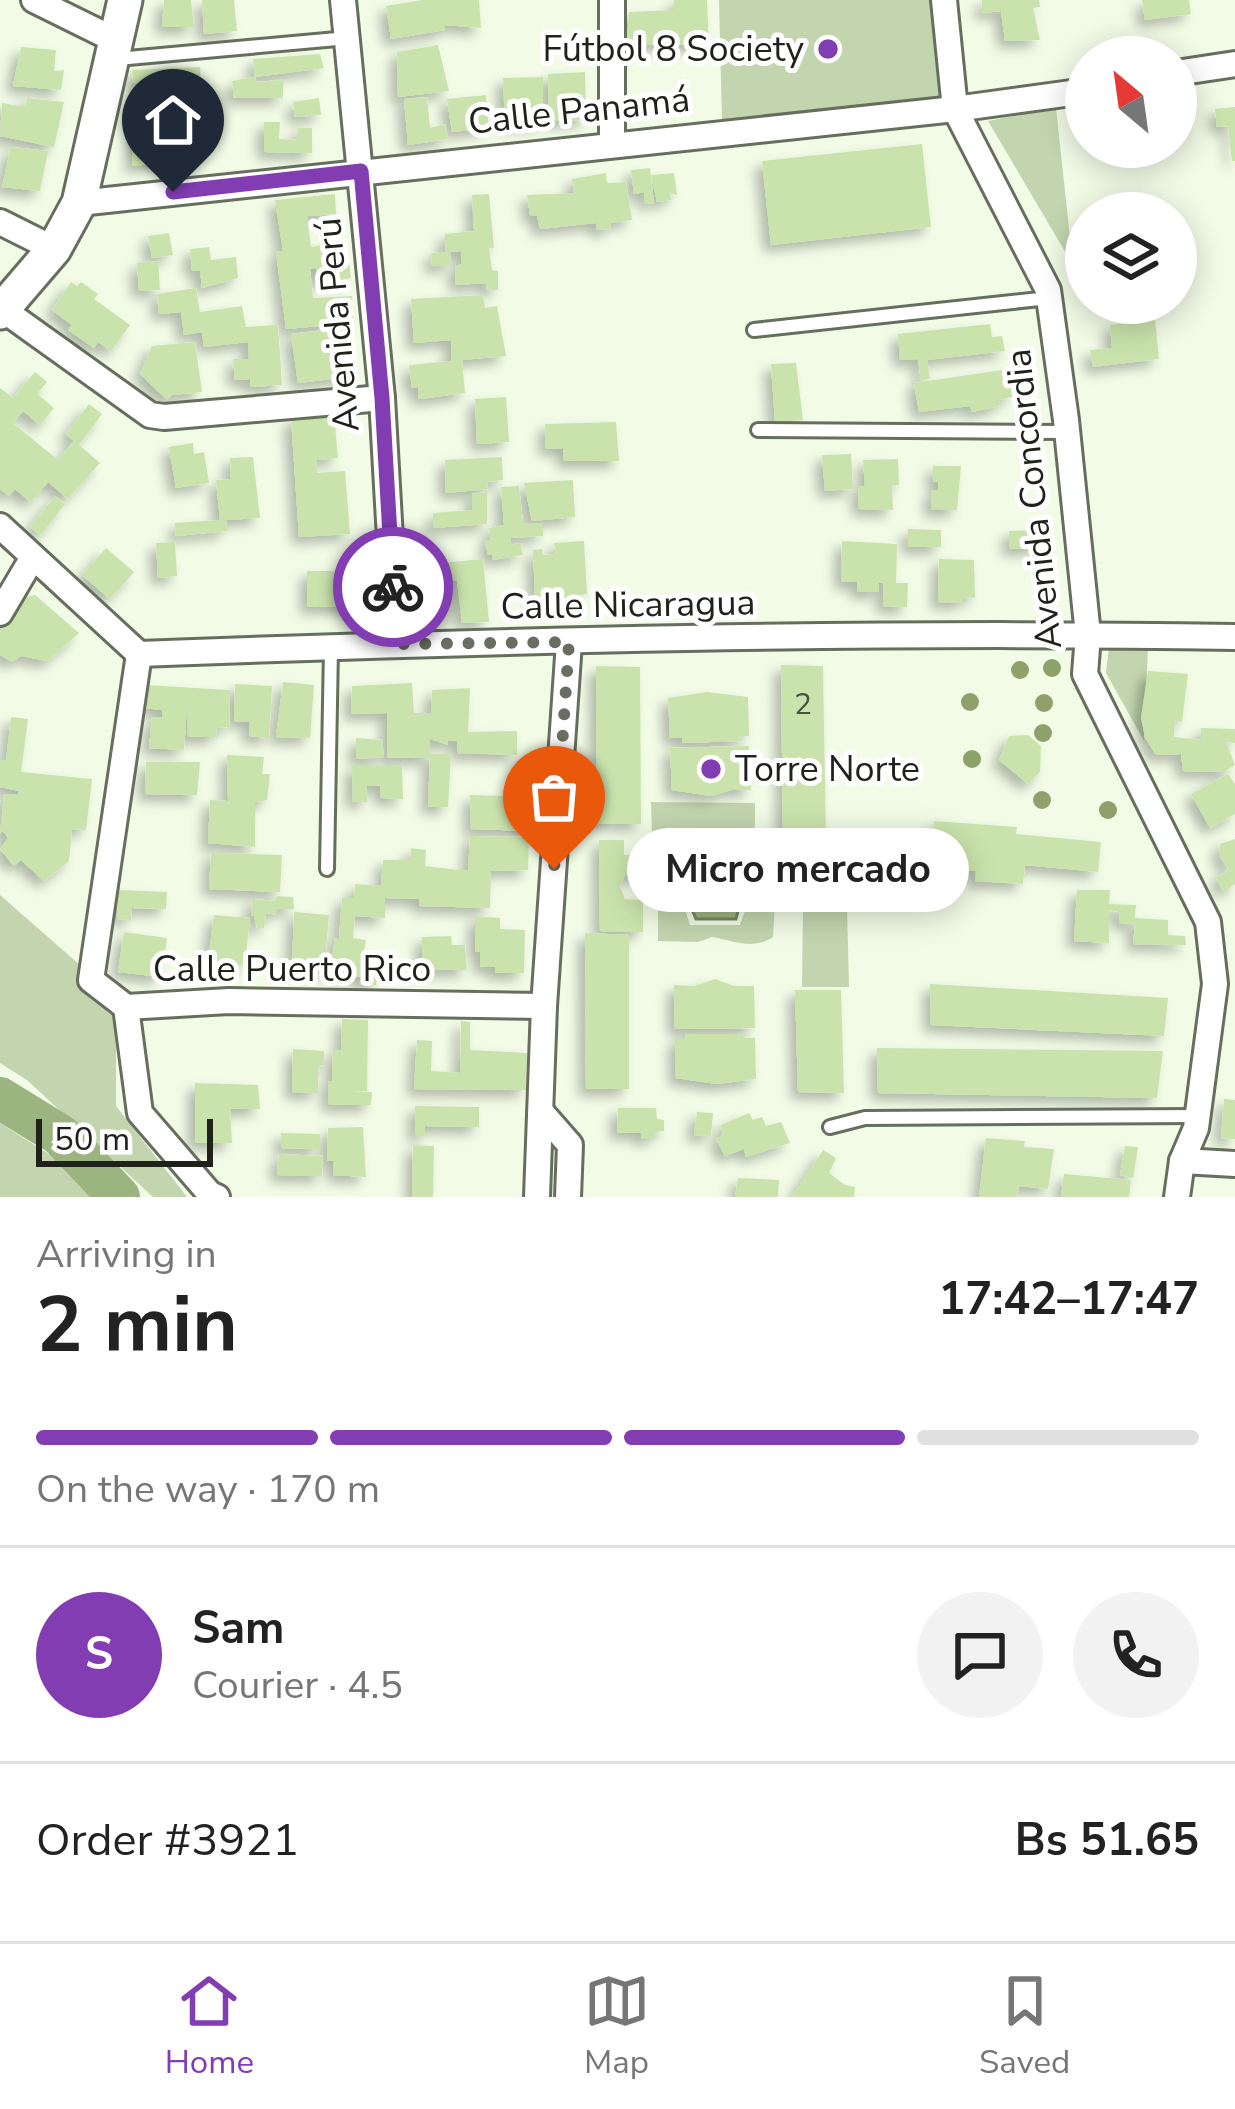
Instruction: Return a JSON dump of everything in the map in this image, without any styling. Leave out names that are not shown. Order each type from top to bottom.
[{"type":"street","points":[[34,0],[114,50]]},
{"type":"street","points":[[125,0],[79,203],[54,249],[1,310],[150,415],[382,398]]},
{"type":"street","name":"Avenida Perú","points":[[343,0],[382,398],[396,644]]},
{"type":"street","points":[[612,0],[612,143]]},
{"type":"street","name":"Avenida Concordia","points":[[944,0],[955,109],[1037,263],[1049,298],[1088,634],[1085,674],[1208,922],[1225,984],[1177,1197]]},
{"type":"street","points":[[1197,70],[1235,64]]},
{"type":"street","name":"Calle Panamá","points":[[79,203],[1065,94]]},
{"type":"street","points":[[0,222],[54,249]]},
{"type":"street","points":[[0,526],[139,654]]},
{"type":"street","points":[[0,613],[33,557]]},
{"type":"street","name":"Calle Nicaragua","points":[[139,654],[396,644],[772,644],[1088,634],[1235,637]]},
{"type":"street","points":[[537,1197],[544,1006],[569,642]]},
{"type":"street","name":"Calle Puerto Rico","points":[[139,654],[91,980],[126,1007],[229,1001],[544,1006]]},
{"type":"street","points":[[126,1007],[140,1113],[218,1197]]},
{"type":"street","points":[[542,1113],[570,1145],[568,1197]]},
{"type":"street","points":[[1182,1162],[1235,1164]]},
{"type":"lane","points":[[114,50],[349,38]]},
{"type":"lane","points":[[754,330],[1049,298]]},
{"type":"lane","points":[[758,430],[1068,432]]},
{"type":"lane","points":[[327,869],[331,647]]},
{"type":"lane","points":[[830,1126],[865,1118],[1198,1116]]},
{"type":"shaded area","name":"Fútbol 8 Society","points":[[719,0],[932,0],[942,98],[722,120]]},
{"type":"shaded area","points":[[1056,108],[1065,192],[1065,251],[988,121]]},
{"type":"shaded area","points":[[1109,647],[1148,647],[1144,741],[1106,673]]},
{"type":"shaded area","points":[[651,802],[755,803],[755,853],[776,887],[773,937],[750,944],[712,937],[698,942],[658,941],[658,900],[682,900],[690,925],[740,925],[750,897],[743,872],[730,871],[723,849],[705,851],[701,868],[653,867]]},
{"type":"shaded area","points":[[694,878],[734,878],[742,895],[736,919],[696,919],[688,900]]},
{"type":"shaded area","points":[[813,891],[823,895],[826,906],[847,906],[849,987],[802,987],[803,900]]},
{"type":"shaded area","points":[[0,895],[81,966],[89,998],[116,1017],[116,1106],[187,1197],[153,1197],[27,1080],[0,1063]]},
{"type":"shaded area","points":[[0,1123],[58,1160],[94,1197],[0,1197]]},
{"type":"building","points":[[164,0],[191,0],[194,27],[162,27]]},
{"type":"building","points":[[202,0],[234,0],[237,31],[204,34]]},
{"type":"building","points":[[423,0],[479,0],[481,28],[445,25],[445,30],[391,39],[386,6]]},
{"type":"building","points":[[674,0],[707,0],[709,45],[627,44],[629,12],[674,10]]},
{"type":"building","points":[[982,0],[1039,0],[1040,7],[1033,8],[1040,40],[1005,41],[1001,11],[982,13]]},
{"type":"building","points":[[1142,0],[1189,0],[1191,14],[1145,20]]},
{"type":"building","points":[[438,45],[449,91],[398,97],[397,52]]},
{"type":"building","points":[[21,47],[56,50],[54,71],[64,70],[61,90],[13,86]]},
{"type":"building","points":[[320,54],[324,68],[255,77],[253,59]]},
{"type":"building","points":[[200,67],[203,124],[151,129],[150,84],[133,82],[132,70]]},
{"type":"building","points":[[585,72],[586,120],[549,121],[548,74]]},
{"type":"building","points":[[255,77],[256,82],[283,80],[283,98],[234,98],[232,81]]},
{"type":"building","points":[[543,77],[543,123],[505,125],[503,78]]},
{"type":"building","points":[[486,95],[489,128],[452,132],[447,99]]},
{"type":"building","points":[[427,97],[430,128],[445,124],[448,139],[408,145],[404,99]]},
{"type":"building","points":[[27,98],[64,102],[54,147],[0,136],[2,103],[25,107]]},
{"type":"building","points":[[319,98],[321,115],[295,117],[293,102]]},
{"type":"building","points":[[1235,107],[1232,161],[1228,126],[1217,127],[1215,109]]},
{"type":"building","points":[[264,122],[280,122],[279,139],[298,140],[298,128],[312,128],[312,153],[264,152]]},
{"type":"building","points":[[190,132],[190,160],[132,166],[133,136]]},
{"type":"building","points":[[922,144],[931,227],[771,245],[762,161]]},
{"type":"building","points":[[11,147],[48,151],[40,191],[2,187]]},
{"type":"building","points":[[650,168],[654,203],[644,204],[644,192],[634,194],[631,170]]},
{"type":"building","points":[[606,173],[607,183],[626,182],[632,220],[610,223],[611,229],[597,230],[596,223],[540,229],[537,216],[530,215],[527,195],[574,193],[572,179]]},
{"type":"building","points":[[674,173],[677,195],[670,193],[671,200],[657,202],[651,175]]},
{"type":"building","points":[[335,194],[336,214],[307,216],[311,247],[335,243],[339,264],[349,263],[351,278],[317,282],[316,268],[310,269],[313,298],[352,296],[353,323],[286,329],[276,252],[283,251],[275,200]]},
{"type":"building","points":[[489,194],[494,248],[489,248],[492,270],[498,271],[498,290],[487,290],[486,283],[456,285],[455,266],[462,264],[461,251],[450,252],[451,266],[432,266],[431,253],[445,252],[445,234],[474,231],[472,195]]},
{"type":"building","points":[[169,233],[173,255],[152,258],[148,236]]},
{"type":"building","points":[[209,247],[211,260],[236,257],[238,278],[202,288],[200,270],[192,271],[190,249]]},
{"type":"building","points":[[158,261],[160,290],[139,291],[137,263]]},
{"type":"building","points":[[71,282],[77,286],[81,282],[98,294],[94,299],[130,325],[111,351],[98,342],[94,348],[68,330],[72,325],[52,310]]},
{"type":"building","points":[[196,288],[200,312],[242,306],[246,327],[278,325],[282,385],[251,387],[250,379],[235,380],[233,359],[249,359],[248,342],[204,347],[202,332],[184,335],[181,312],[159,314],[157,294]]},
{"type":"building","points":[[483,295],[485,308],[497,306],[506,356],[462,360],[465,393],[419,399],[418,387],[412,388],[409,365],[451,361],[451,340],[414,343],[411,299]]},
{"type":"building","points":[[990,324],[992,337],[1002,336],[1005,351],[927,360],[930,379],[921,380],[918,359],[900,360],[898,334]]},
{"type":"building","points":[[1155,324],[1159,359],[1093,367],[1090,350],[1112,348],[1110,325]]},
{"type":"building","points":[[342,328],[349,377],[298,383],[291,334]]},
{"type":"building","points":[[195,342],[202,392],[172,395],[167,400],[140,374],[152,346]]},
{"type":"building","points":[[796,363],[803,420],[775,422],[771,364]]},
{"type":"building","points":[[1009,369],[1012,397],[999,400],[1000,406],[972,412],[970,406],[919,412],[914,383]]},
{"type":"building","points":[[35,372],[47,382],[37,394],[54,408],[40,425],[23,411],[13,423],[58,460],[74,441],[66,434],[89,404],[102,414],[79,445],[100,463],[68,499],[48,482],[31,502],[15,489],[9,496],[0,489],[0,388],[13,398]]},
{"type":"building","points":[[506,397],[509,442],[477,444],[475,399]]},
{"type":"building","points":[[334,414],[338,458],[316,460],[317,473],[345,471],[350,534],[299,537],[291,418]]},
{"type":"building","points":[[616,422],[619,461],[564,461],[563,448],[546,449],[545,424]]},
{"type":"building","points":[[193,443],[194,454],[204,452],[209,483],[176,488],[169,447]]},
{"type":"building","points":[[851,454],[853,489],[825,491],[822,455]]},
{"type":"building","points":[[253,457],[260,518],[226,520],[227,531],[176,536],[175,523],[220,520],[216,480],[231,479],[230,458]]},
{"type":"building","points":[[502,457],[503,480],[487,482],[488,489],[446,493],[445,460]]},
{"type":"building","points":[[898,459],[893,510],[859,509],[858,486],[865,486],[863,460]]},
{"type":"building","points":[[933,466],[961,466],[957,510],[931,510],[931,490],[938,491]]},
{"type":"building","points":[[573,480],[575,517],[532,521],[524,483]]},
{"type":"building","points":[[519,486],[523,523],[543,523],[543,536],[510,538],[511,545],[520,543],[523,555],[493,560],[485,541],[491,540],[489,528],[504,525],[501,487]]},
{"type":"building","points":[[487,492],[487,524],[433,528],[433,513],[472,510],[472,494]]},
{"type":"building","points":[[55,496],[65,504],[41,535],[30,527]]},
{"type":"building","points":[[908,529],[941,530],[941,547],[908,547]]},
{"type":"building","points":[[1039,530],[1039,548],[1009,549],[1009,531]]},
{"type":"building","points":[[584,541],[587,594],[579,594],[579,600],[561,601],[561,595],[535,596],[533,550],[556,554],[554,543]]},
{"type":"building","points":[[842,541],[897,544],[896,583],[908,583],[907,607],[883,606],[883,583],[879,583],[879,592],[858,592],[857,582],[841,582]]},
{"type":"building","points":[[175,542],[177,576],[158,578],[156,543]]},
{"type":"building","points":[[106,548],[134,572],[110,599],[82,575]]},
{"type":"building","points":[[483,559],[489,622],[462,623],[457,580],[433,583],[431,564]]},
{"type":"building","points":[[939,559],[974,560],[975,598],[938,602]]},
{"type":"building","points":[[307,571],[360,571],[361,607],[307,607]]},
{"type":"building","points":[[35,595],[79,633],[48,661],[21,656],[12,662],[0,655],[0,632],[16,600]]},
{"type":"building","points":[[781,665],[823,666],[826,844],[783,843]]},
{"type":"building","points":[[596,666],[640,667],[641,824],[597,823]]},
{"type":"building","points":[[1148,671],[1188,674],[1182,722],[1174,721],[1174,737],[1201,740],[1201,728],[1235,729],[1235,743],[1226,742],[1235,765],[1224,772],[1183,771],[1181,754],[1156,755],[1141,718]]},
{"type":"building","points":[[283,682],[314,685],[310,738],[276,737]]},
{"type":"building","points":[[412,683],[414,713],[431,713],[432,690],[470,688],[468,732],[517,731],[517,755],[457,753],[457,741],[448,740],[448,745],[430,739],[430,758],[387,758],[387,713],[351,714],[352,686]]},
{"type":"building","points":[[235,684],[272,686],[269,738],[249,736],[250,722],[234,721]]},
{"type":"building","points":[[145,685],[230,690],[229,727],[216,728],[217,737],[188,737],[187,706],[184,750],[149,748],[152,717],[162,717],[162,710],[143,708]]},
{"type":"building","name":"Torre Norte","points":[[707,692],[748,697],[749,736],[739,736],[740,741],[682,743],[682,738],[670,738],[668,698]]},
{"type":"building","points":[[11,717],[28,719],[21,772],[92,779],[86,830],[72,829],[69,861],[44,881],[21,860],[14,866],[0,849],[8,838],[3,831],[0,834],[4,794],[18,795],[19,791],[0,787],[0,760],[6,761]]},
{"type":"building","points":[[1028,735],[1041,746],[1040,772],[1028,784],[999,760],[1009,736]]},
{"type":"building","points":[[356,738],[382,740],[384,757],[356,759]]},
{"type":"building","name":"Torre Norte","points":[[749,746],[751,790],[711,796],[672,790],[670,748]]},
{"type":"building","points":[[430,754],[451,754],[448,807],[428,807]]},
{"type":"building","points":[[227,755],[264,757],[262,774],[270,774],[267,800],[255,802],[255,847],[208,843],[210,800],[228,801]]},
{"type":"building","points":[[146,762],[200,762],[197,795],[145,794]]},
{"type":"building","points":[[352,766],[402,766],[403,799],[381,798],[380,786],[367,785],[367,802],[353,802]]},
{"type":"building","points":[[1228,774],[1235,784],[1235,814],[1210,828],[1191,794]]},
{"type":"building","points":[[470,795],[533,797],[531,831],[471,829]]},
{"type":"building","points":[[934,821],[1017,827],[1016,834],[1101,842],[1098,872],[1025,865],[1023,884],[975,881],[976,871],[949,869],[950,851],[932,850]]},
{"type":"building","points":[[470,836],[529,837],[528,870],[479,871],[491,872],[490,908],[419,906],[419,899],[385,898],[385,918],[355,916],[353,938],[366,940],[364,951],[380,953],[376,985],[360,984],[362,977],[330,973],[342,898],[354,898],[355,884],[381,886],[383,860],[411,860],[411,848],[426,850],[425,866],[468,871]]},
{"type":"building","points":[[1235,839],[1235,884],[1224,892],[1216,878],[1229,870],[1219,855],[1220,844]]},
{"type":"building","points":[[599,840],[624,840],[624,855],[643,855],[643,876],[625,875],[620,887],[625,899],[643,900],[643,932],[600,931]]},
{"type":"building","points":[[211,853],[282,855],[280,892],[209,889]]},
{"type":"building","points":[[118,890],[167,892],[166,909],[132,908],[131,920],[117,919]]},
{"type":"building","points":[[1077,890],[1110,890],[1109,904],[1136,905],[1135,918],[1168,920],[1168,935],[1185,936],[1186,945],[1133,944],[1135,924],[1119,923],[1119,912],[1109,910],[1109,943],[1074,941]]},
{"type":"building","points":[[276,896],[293,897],[294,909],[266,913],[264,928],[257,928],[251,915],[252,899],[275,901]]},
{"type":"building","points":[[294,912],[329,915],[324,972],[302,972],[292,966]]},
{"type":"building","points":[[214,915],[250,918],[245,965],[208,962]]},
{"type":"building","points":[[475,916],[500,918],[500,929],[525,930],[524,973],[495,973],[495,967],[480,967]]},
{"type":"building","points":[[124,932],[167,938],[161,977],[118,972]]},
{"type":"building","points":[[585,933],[629,935],[629,1089],[586,1089]]},
{"type":"building","points":[[451,936],[452,945],[465,945],[467,970],[422,970],[422,937]]},
{"type":"building","points":[[715,979],[754,986],[755,1028],[675,1029],[674,985],[695,986]]},
{"type":"building","points":[[930,984],[1168,998],[1164,1036],[931,1025]]},
{"type":"building","points":[[795,990],[841,990],[844,1093],[798,1092]]},
{"type":"building","points":[[342,1019],[368,1020],[367,1091],[334,1092],[372,1092],[371,1105],[329,1105],[328,1081],[332,1081],[333,1050],[341,1050]]},
{"type":"building","points":[[461,1021],[470,1022],[470,1050],[527,1053],[526,1090],[414,1089],[417,1040],[432,1041],[431,1071],[460,1073]]},
{"type":"building","points":[[685,1034],[755,1038],[756,1079],[717,1084],[676,1078],[675,1039],[685,1039]]},
{"type":"building","points":[[877,1048],[1163,1051],[1157,1098],[878,1093]]},
{"type":"building","points":[[293,1049],[324,1051],[324,1065],[318,1066],[318,1093],[292,1092]]},
{"type":"building","points":[[195,1083],[258,1085],[260,1109],[230,1109],[232,1143],[195,1143]]},
{"type":"building","points":[[1224,1099],[1235,1100],[1235,1139],[1221,1138]]},
{"type":"building","points":[[415,1106],[479,1107],[479,1127],[425,1126],[425,1136],[415,1136]]},
{"type":"building","points":[[618,1108],[656,1108],[657,1119],[664,1120],[664,1131],[653,1132],[653,1139],[641,1139],[641,1133],[617,1133]]},
{"type":"building","points":[[697,1112],[713,1113],[711,1136],[694,1135]]},
{"type":"building","points":[[749,1113],[753,1120],[762,1117],[766,1126],[781,1122],[790,1143],[746,1157],[744,1149],[725,1156],[716,1139],[723,1135],[721,1125]]},
{"type":"building","points":[[363,1127],[366,1177],[333,1175],[334,1161],[327,1161],[328,1128]]},
{"type":"building","points":[[281,1133],[320,1134],[320,1149],[281,1148]]},
{"type":"building","points":[[986,1138],[1054,1149],[1048,1189],[1019,1186],[1017,1197],[979,1197]]},
{"type":"building","points":[[413,1145],[434,1146],[433,1197],[412,1197]]},
{"type":"building","points":[[1125,1146],[1138,1147],[1133,1178],[1120,1175]]},
{"type":"building","points":[[823,1150],[836,1158],[829,1173],[855,1187],[854,1197],[792,1197]]},
{"type":"building","points":[[279,1154],[323,1156],[322,1176],[277,1175]]},
{"type":"building","points":[[1064,1174],[1131,1180],[1129,1197],[1061,1197]]},
{"type":"building","points":[[738,1178],[779,1180],[778,1197],[735,1197]]},
{"type":"waterway","points":[[0,1098],[60,1135],[119,1197]]},
{"type":"way so far","points":[[393,587],[396,644],[569,642],[554,869]]},
{"type":"place","name":"Fútbol 8 Society","points":[[828,49]]},
{"type":"place","name":"Torre Norte","points":[[711,769]]},
{"type":"place","name":"Micro mercado","points":[[554,869]]},
{"type":"route","points":[[173,192],[361,171],[393,587]]}]
